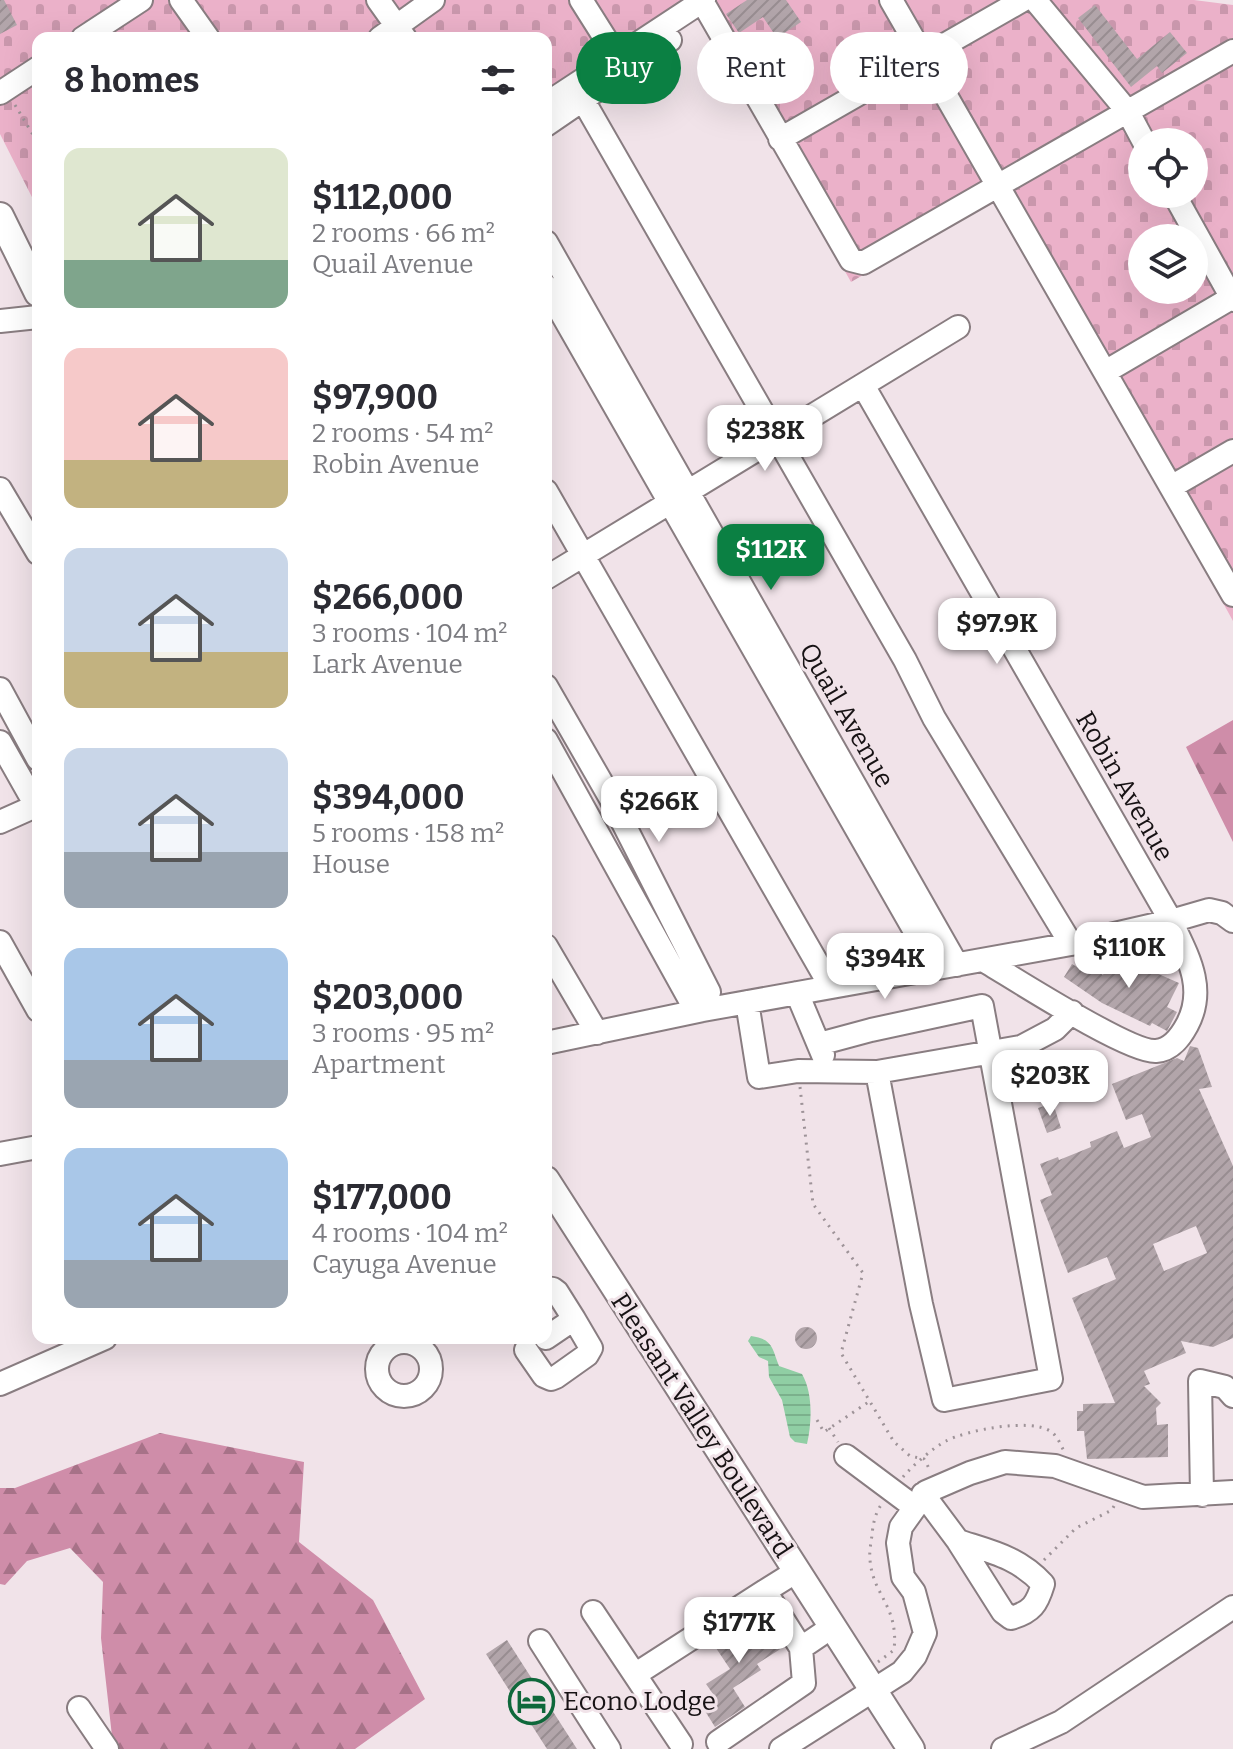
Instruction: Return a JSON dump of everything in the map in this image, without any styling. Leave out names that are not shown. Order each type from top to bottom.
[{"type":"main road","points":[[0,216],[32,281]]},
{"type":"main road","name":"Pleasant Valley Boulevard","points":[[552,1189],[911,1749]]},
{"type":"street","points":[[92,32],[141,0]]},
{"type":"street","points":[[181,0],[204,32]]},
{"type":"street","points":[[378,0],[393,32]]},
{"type":"street","points":[[396,32],[433,0]]},
{"type":"street","points":[[581,0],[601,32]]},
{"type":"street","points":[[891,0],[910,32]]},
{"type":"street","points":[[967,32],[1023,0]]},
{"type":"street","points":[[1035,0],[1128,112],[1137,128]]},
{"type":"street","points":[[655,32],[703,1],[851,260],[863,263],[1233,51]]},
{"type":"street","points":[[1,89],[32,71]]},
{"type":"street","points":[[552,100],[576,84]]},
{"type":"street","points":[[552,121],[577,104]]},
{"type":"street","points":[[585,104],[905,660],[934,718],[1071,944]]},
{"type":"street","points":[[780,139],[841,104]]},
{"type":"street","points":[[951,104],[1233,595]]},
{"type":"street","points":[[1105,372],[1233,298],[1182,208]]},
{"type":"street","name":"Quail Avenue","points":[[552,255],[606,369],[946,966]]},
{"type":"street","name":"Quail Avenue","points":[[552,294],[606,369]]},
{"type":"street","points":[[0,321],[32,318]]},
{"type":"street","points":[[552,574],[958,327]]},
{"type":"street","name":"Robin Avenue","points":[[864,387],[1171,921],[1192,964],[1196,989],[1193,1012],[1174,1043],[1161,1050],[1142,1049],[1072,1012]]},
{"type":"street","points":[[1171,487],[1233,451]]},
{"type":"street","points":[[0,489],[32,543]]},
{"type":"street","points":[[552,502],[831,987]]},
{"type":"street","points":[[0,689],[32,748]]},
{"type":"street","points":[[552,696],[611,799],[709,992],[703,1010]]},
{"type":"street","points":[[0,742],[32,798]]},
{"type":"street","points":[[552,751],[690,1000],[703,1010]]},
{"type":"street","points":[[0,822],[32,809]]},
{"type":"street","points":[[552,1042],[703,1010],[1071,944],[1209,910],[1228,917]]},
{"type":"street","points":[[0,942],[32,999]]},
{"type":"street","points":[[552,956],[597,1033]]},
{"type":"street","points":[[747,1002],[759,1077],[798,1071],[877,1072],[1021,1047],[1055,1029],[1072,1012],[983,960]]},
{"type":"street","points":[[797,993],[830,1071]]},
{"type":"street","points":[[819,1044],[982,1006],[1051,1379],[944,1400],[921,1304],[877,1072]]},
{"type":"street","points":[[0,1154],[32,1148]]},
{"type":"street","points":[[534,1344],[544,1376],[551,1379],[587,1355],[591,1348],[557,1292],[552,1289]]},
{"type":"street","points":[[552,1331],[574,1319]]},
{"type":"street","points":[[0,1384],[91,1344]]},
{"type":"street","points":[[1202,1495],[1200,1381],[1230,1389]]},
{"type":"street","points":[[846,1456],[918,1500],[958,1541],[1003,1612],[1011,1618],[1028,1613],[1038,1602],[1043,1584],[1013,1558],[958,1541]]},
{"type":"street","points":[[781,1749],[902,1672],[915,1656],[925,1633],[914,1592],[899,1565],[901,1527],[918,1500],[970,1473],[1005,1462],[1055,1466],[1143,1497],[1233,1492]]},
{"type":"street","points":[[636,1674],[797,1571]]},
{"type":"street","points":[[593,1612],[636,1674],[677,1746],[702,1739],[720,1745],[804,1683],[801,1648],[765,1591]]},
{"type":"street","points":[[1003,1749],[1061,1722],[1233,1607]]},
{"type":"street","points":[[801,1648],[832,1627]]},
{"type":"street","points":[[540,1641],[609,1749]]},
{"type":"street","points":[[79,1708],[107,1749]]},
{"type":"path","points":[[1,89],[32,133]]},
{"type":"path","points":[[798,1071],[813,1204],[863,1273],[841,1353],[894,1442],[910,1456],[924,1459],[940,1444],[955,1437],[1014,1426],[1047,1429],[1055,1435],[1065,1454]]},
{"type":"path","points":[[817,1420],[824,1432],[870,1401]]},
{"type":"path","points":[[1031,1572],[1076,1528],[1112,1510]]},
{"type":"green space","points":[[0,0],[1194,0],[1233,5],[1233,621],[999,197],[851,282],[750,104],[814,104],[814,32],[710,32],[692,1],[647,32],[576,32],[576,80],[552,97],[552,32],[32,32],[32,197],[0,134]]},
{"type":"green space","points":[[1233,720],[1233,842],[1186,747]]},
{"type":"green space","points":[[160,1433],[304,1462],[299,1542],[373,1600],[425,1699],[355,1749],[120,1749],[112,1736],[101,1638],[103,1582],[70,1548],[27,1561],[5,1585],[0,1584],[0,1488],[15,1488]]},
{"type":"shaded area","points":[[751,1336],[768,1342],[779,1366],[802,1374],[810,1408],[807,1444],[795,1442],[790,1437],[782,1400],[769,1377],[768,1361],[759,1357],[748,1341]]},
{"type":"building","points":[[0,0],[4,0],[17,25],[0,34]]},
{"type":"building","points":[[747,0],[786,0],[801,22],[786,32],[773,32],[763,17],[738,32],[726,14]]},
{"type":"building","points":[[1095,5],[1137,59],[1170,32],[1187,53],[1162,73],[1157,66],[1131,87],[1078,18]]},
{"type":"building","points":[[1113,954],[1179,983],[1167,1007],[1177,1012],[1167,1031],[1102,1003],[1064,977],[1072,964],[1077,967],[1081,961],[1103,975]]},
{"type":"building","points":[[1190,1046],[1198,1048],[1212,1087],[1199,1089],[1233,1166],[1233,1338],[1213,1347],[1181,1341],[1186,1353],[1144,1371],[1150,1384],[1144,1386],[1161,1403],[1156,1408],[1157,1425],[1168,1424],[1168,1457],[1087,1459],[1084,1431],[1077,1431],[1077,1411],[1083,1411],[1083,1404],[1115,1403],[1072,1298],[1116,1279],[1107,1257],[1068,1273],[1040,1200],[1052,1195],[1040,1164],[1091,1147],[1090,1142],[1117,1131],[1124,1148],[1151,1137],[1142,1114],[1126,1120],[1112,1084],[1177,1058],[1184,1061]],"holes":[[[1196,1226],[1207,1253],[1164,1271],[1153,1244]]]},
{"type":"building","points":[[1053,1103],[1061,1128],[1047,1133],[1038,1108]]},
{"type":"building","points":[[806,1327],[814,1330],[817,1338],[814,1346],[806,1349],[798,1346],[795,1338],[798,1330]]},
{"type":"building","points":[[759,1611],[782,1648],[757,1664],[761,1670],[733,1688],[745,1707],[715,1727],[700,1703],[713,1694],[706,1684],[730,1669],[712,1642]]},
{"type":"building","name":"Econo Lodge","points":[[507,1640],[577,1749],[547,1749],[486,1654]]},
{"type":"place","name":"Econo Lodge","points":[[532,1701]]}]
